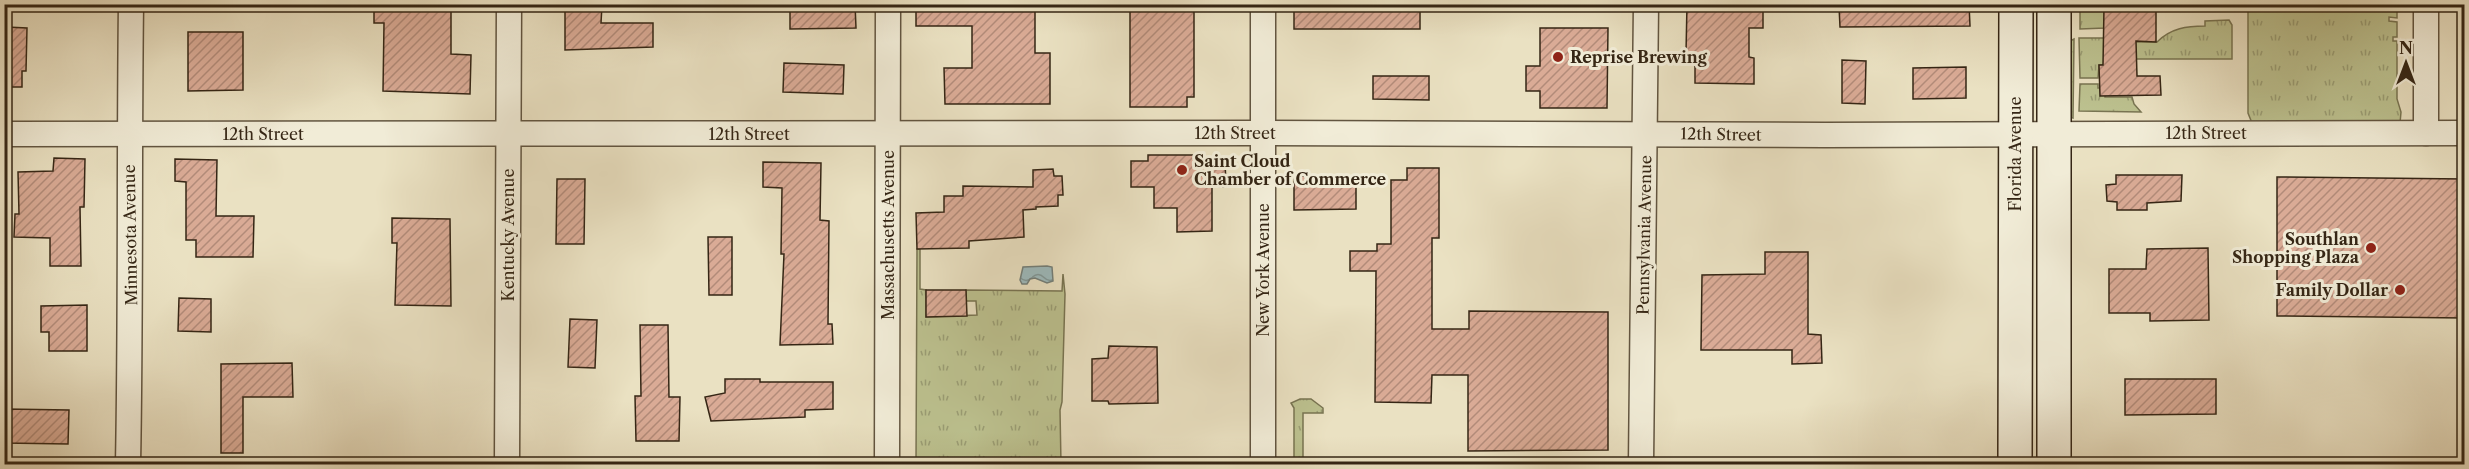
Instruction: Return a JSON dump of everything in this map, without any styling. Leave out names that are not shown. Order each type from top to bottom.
[{"type":"main road","name":"Florida Avenue","points":[[2014,465],[2016,4]]},
{"type":"main road","points":[[2054,4],[2054,465]]},
{"type":"street","name":"Minnesota Avenue","points":[[128,465],[131,300],[129,134],[131,4]]},
{"type":"street","name":"Kentucky Avenue","points":[[507,465],[508,4]]},
{"type":"street","name":"Massachusetts Avenue","points":[[887,465],[888,4]]},
{"type":"street","name":"New York Avenue","points":[[1263,4],[1263,465]]},
{"type":"street","name":"Pennsylvania Avenue","points":[[1641,465],[1646,4]]},
{"type":"street","points":[[2426,4],[2426,133]]},
{"type":"street","name":"12th Street","points":[[4,134],[2464,133]]},
{"type":"street","points":[[2014,303],[2054,303]]},
{"type":"green space","points":[[2080,5],[2233,5],[2233,10],[2106,8],[2105,28],[2080,29]]},
{"type":"green space","points":[[2248,5],[2397,5],[2397,18],[2389,17],[2389,21],[2397,22],[2397,37],[2393,37],[2393,41],[2397,41],[2397,99],[2401,112],[2400,123],[2252,123],[2248,113]]},
{"type":"green space","points":[[2229,20],[2232,25],[2232,59],[2135,59],[2135,64],[2099,65],[2098,78],[2080,78],[2079,38],[2105,38],[2106,42],[2157,42],[2162,37],[2180,29],[2205,26],[2205,21]]},
{"type":"green space","points":[[2074,39],[2073,118],[2069,117],[2060,46]]},
{"type":"green space","points":[[2080,84],[2098,84],[2098,88],[2105,88],[2105,97],[2132,97],[2134,104],[2141,112],[2079,111]]},
{"type":"green space","points":[[917,249],[920,249],[920,289],[926,290],[926,317],[977,315],[976,301],[966,301],[966,290],[1062,291],[1063,274],[1065,294],[1060,410],[1061,464],[916,464]]},
{"type":"green space","points":[[1300,399],[1311,399],[1323,408],[1323,413],[1303,413],[1303,458],[1308,464],[1294,462],[1294,408],[1291,403]]},
{"type":"water","points":[[1023,267],[1052,267],[1053,281],[1047,283],[1035,278],[1030,279],[1027,284],[1022,284],[1020,280]]},
{"type":"building","points":[[374,4],[451,4],[451,54],[471,55],[470,94],[383,91],[384,23],[374,23]]},
{"type":"building","points":[[790,4],[855,4],[856,28],[790,29]]},
{"type":"building","points":[[916,4],[1035,4],[1035,53],[1050,53],[1050,104],[945,104],[944,68],[972,68],[972,26],[916,26]]},
{"type":"building","points":[[1130,4],[1194,4],[1194,97],[1187,97],[1187,107],[1130,107]]},
{"type":"building","points":[[1294,4],[1420,4],[1420,29],[1294,29]]},
{"type":"building","points":[[1687,4],[1763,4],[1763,28],[1749,28],[1749,57],[1754,58],[1754,84],[1695,83],[1695,53],[1686,53]]},
{"type":"building","points":[[1969,4],[1970,26],[1840,27],[1839,6]]},
{"type":"building","points":[[565,5],[602,5],[601,23],[653,23],[653,47],[565,50]]},
{"type":"building","points":[[2104,7],[2156,7],[2156,42],[2136,41],[2137,76],[2160,76],[2161,95],[2100,96],[2099,65],[2103,65]]},
{"type":"building","points":[[6,27],[27,28],[26,71],[22,71],[22,87],[4,87]]},
{"type":"building","points":[[1540,28],[1608,28],[1607,108],[1540,108],[1540,91],[1526,91],[1526,66],[1540,66]]},
{"type":"building","points":[[188,32],[243,32],[243,90],[188,91]]},
{"type":"building","points":[[1842,60],[1866,61],[1865,104],[1842,103]]},
{"type":"building","points":[[784,63],[844,65],[843,94],[783,92]]},
{"type":"building","points":[[1966,67],[1966,98],[1913,99],[1913,68]]},
{"type":"building","points":[[1373,76],[1429,76],[1429,100],[1373,99]]},
{"type":"building","points":[[1148,155],[1198,155],[1198,157],[1219,157],[1219,160],[1225,160],[1226,187],[1212,187],[1212,231],[1177,232],[1177,208],[1154,208],[1154,187],[1131,187],[1131,161],[1148,161]]},
{"type":"building","points":[[54,158],[85,159],[84,207],[80,207],[81,266],[50,266],[50,238],[14,237],[15,214],[19,214],[18,172],[53,171]]},
{"type":"building","points":[[175,159],[217,160],[216,216],[254,216],[253,257],[196,257],[196,240],[186,240],[186,182],[175,181]]},
{"type":"building","points":[[763,162],[821,163],[820,220],[829,221],[828,324],[832,324],[833,344],[780,345],[784,254],[781,254],[782,188],[763,187]]},
{"type":"building","points":[[1407,168],[1439,168],[1439,238],[1432,238],[1432,329],[1469,329],[1469,311],[1608,312],[1608,450],[1468,451],[1468,375],[1432,375],[1431,403],[1375,402],[1376,271],[1350,271],[1350,251],[1377,251],[1377,244],[1391,244],[1391,180],[1407,180]]},
{"type":"building","points":[[1053,169],[1054,176],[1062,176],[1063,195],[1058,195],[1058,206],[1023,210],[1024,237],[969,241],[969,248],[917,249],[916,213],[944,212],[944,196],[963,196],[963,186],[1033,187],[1033,170]]},
{"type":"building","points":[[2116,175],[2182,175],[2181,201],[2147,203],[2147,210],[2117,210],[2117,202],[2107,201],[2106,185],[2116,184]]},
{"type":"building","points":[[1294,176],[1346,176],[1346,186],[1356,186],[1356,209],[1294,210]]},
{"type":"building","name":"Southlan Shopping Plaza","points":[[2277,177],[2464,179],[2464,318],[2277,316]]},
{"type":"building","points":[[557,179],[585,179],[584,244],[556,244]]},
{"type":"building","points":[[392,218],[450,219],[451,306],[395,305],[397,243],[392,243]]},
{"type":"building","points":[[708,237],[732,237],[732,295],[709,295]]},
{"type":"building","points":[[2208,248],[2209,320],[2150,321],[2150,313],[2109,313],[2109,269],[2146,269],[2147,249]]},
{"type":"building","points":[[1765,252],[1808,252],[1808,334],[1821,335],[1822,363],[1792,364],[1792,350],[1701,350],[1702,275],[1765,274]]},
{"type":"building","points":[[926,290],[966,290],[967,316],[926,317]]},
{"type":"building","points":[[179,298],[211,299],[211,332],[178,331]]},
{"type":"building","points":[[87,305],[87,351],[49,351],[49,332],[41,332],[41,306]]},
{"type":"building","points":[[570,319],[597,320],[595,368],[568,367]]},
{"type":"building","points":[[640,325],[668,325],[669,397],[680,397],[679,441],[636,441],[635,396],[641,396]]},
{"type":"building","points":[[1109,346],[1157,347],[1158,403],[1109,404],[1108,401],[1092,401],[1092,359],[1108,358]]},
{"type":"building","points":[[292,363],[293,397],[243,397],[243,453],[221,453],[221,364]]},
{"type":"building","points":[[725,379],[760,379],[760,382],[833,382],[833,409],[805,410],[805,417],[711,421],[705,397],[725,393]]},
{"type":"building","points":[[2125,379],[2216,379],[2216,414],[2125,415]]},
{"type":"building","points":[[4,409],[69,410],[68,444],[4,443]]},
{"type":"place","name":"Reprise Brewing","points":[[1558,57]]},
{"type":"place","name":"Saint Cloud Chamber of Commerce","points":[[1182,170]]},
{"type":"place","name":"Southlan Shopping Plaza","points":[[2371,248]]},
{"type":"place","name":"Family Dollar","points":[[2400,290]]}]
